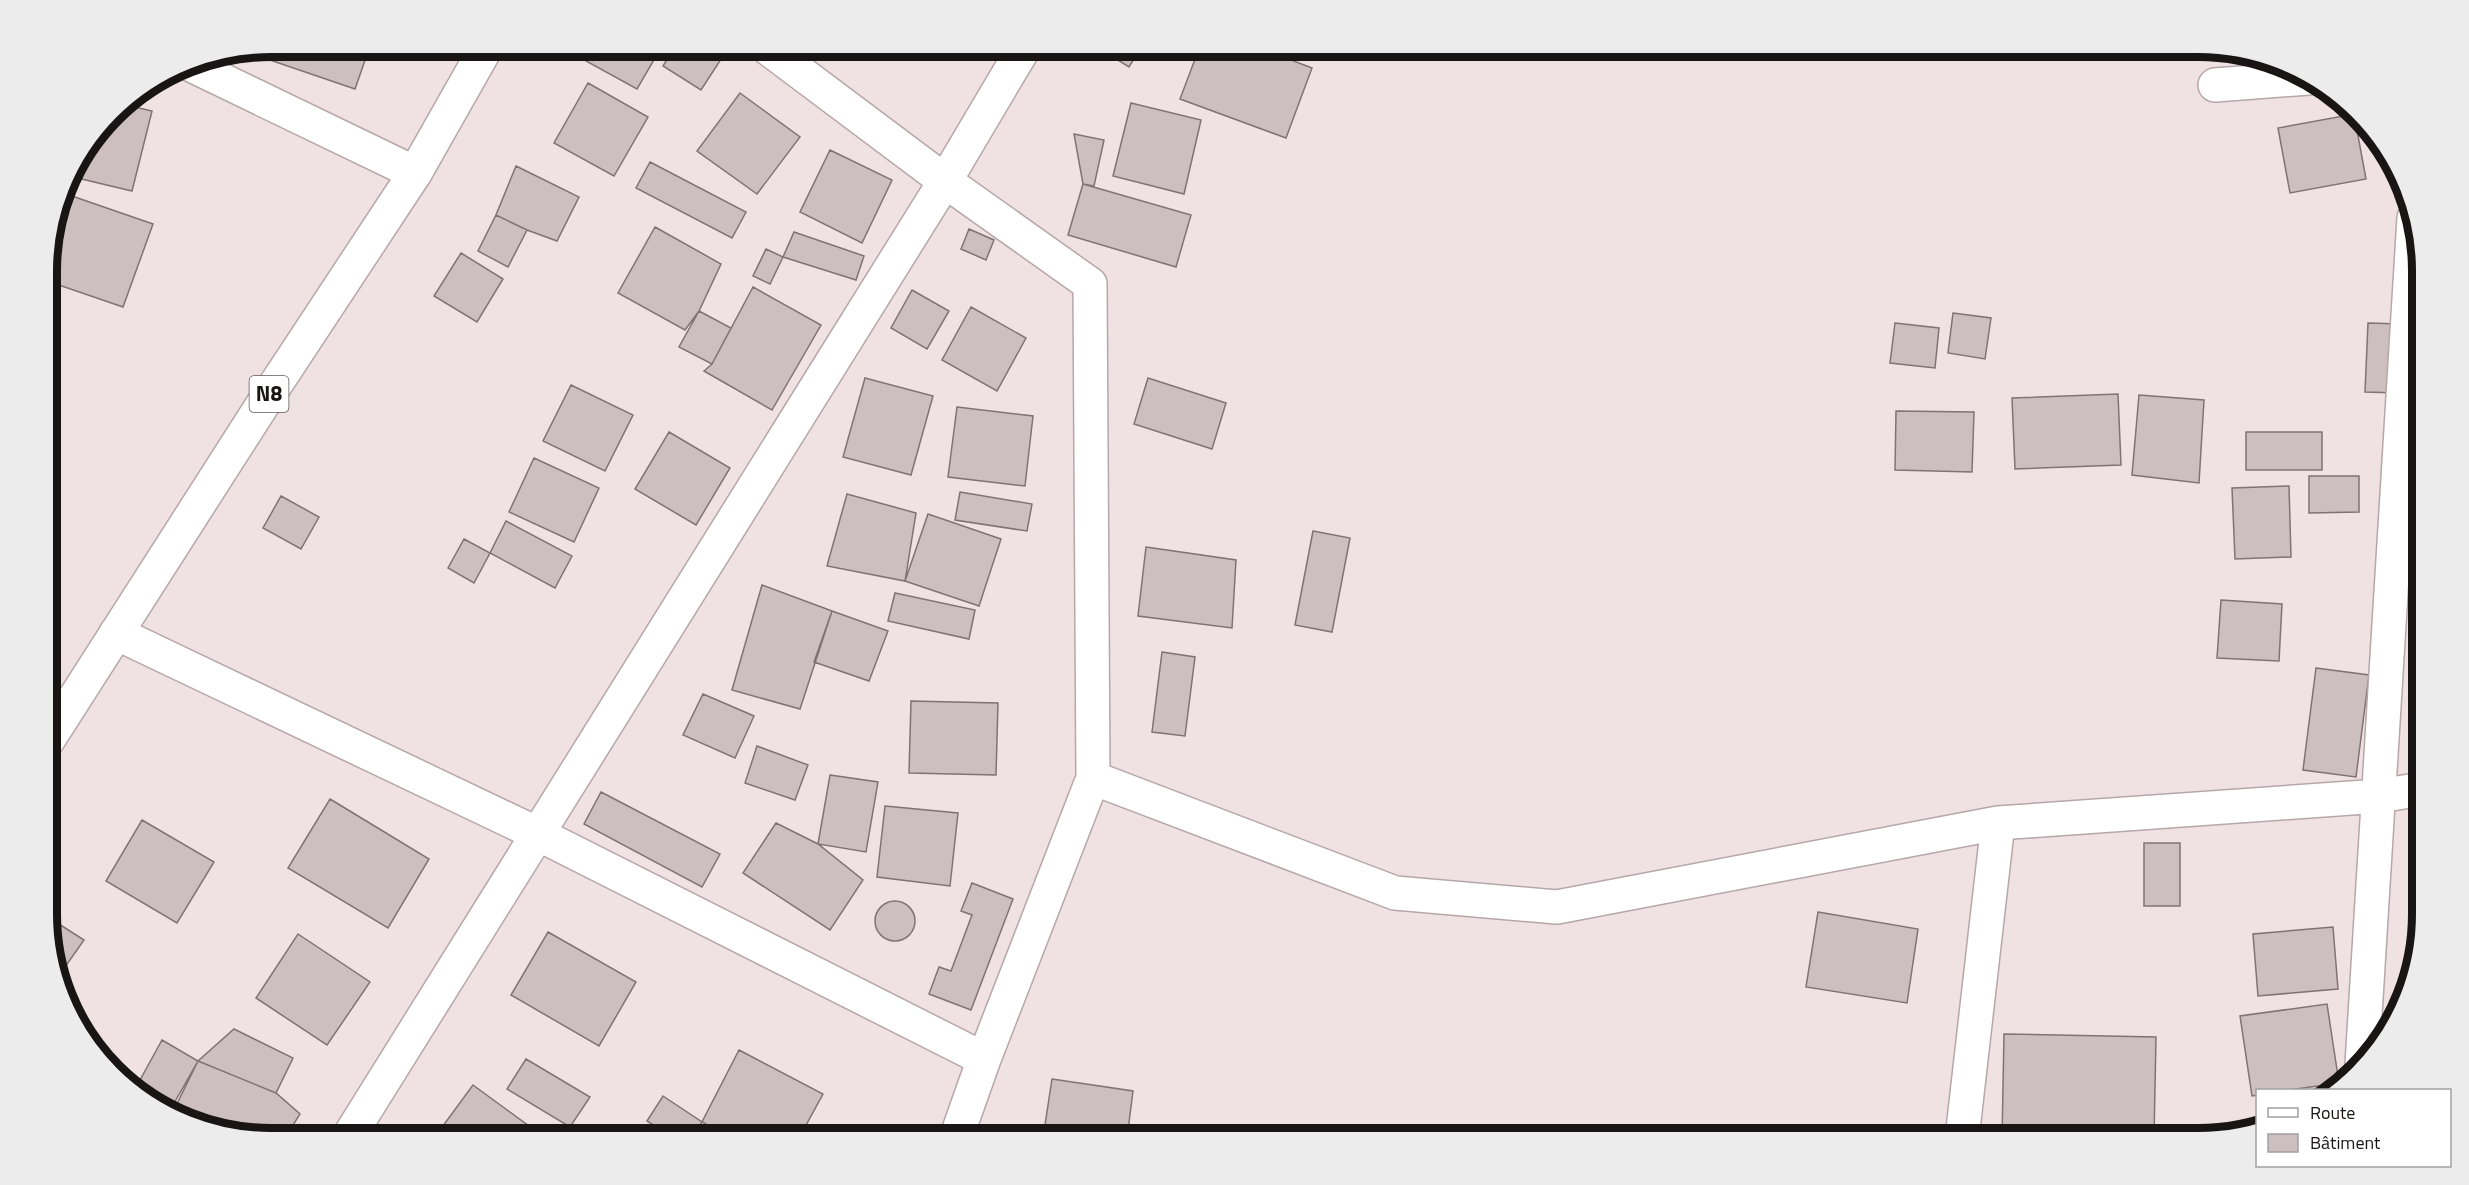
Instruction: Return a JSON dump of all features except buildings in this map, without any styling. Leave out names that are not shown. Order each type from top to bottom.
[{"type":"street","name":"N8","points":[[57,726],[415,173],[481,57]]},
{"type":"street","points":[[780,57],[945,181],[1090,284],[1093,778],[960,1128]]},
{"type":"street","points":[[354,1128],[945,181],[1018,57]]},
{"type":"street","points":[[199,69],[415,173]]},
{"type":"street","points":[[2215,85],[2293,79]]},
{"type":"street","points":[[2363,1050],[2412,255]]},
{"type":"street","points":[[116,633],[538,834],[984,1059]]},
{"type":"street","points":[[1093,778],[1395,893],[1557,907],[1998,823],[2379,796],[2412,791]]},
{"type":"street","points":[[1963,1128],[1998,823]]}]
